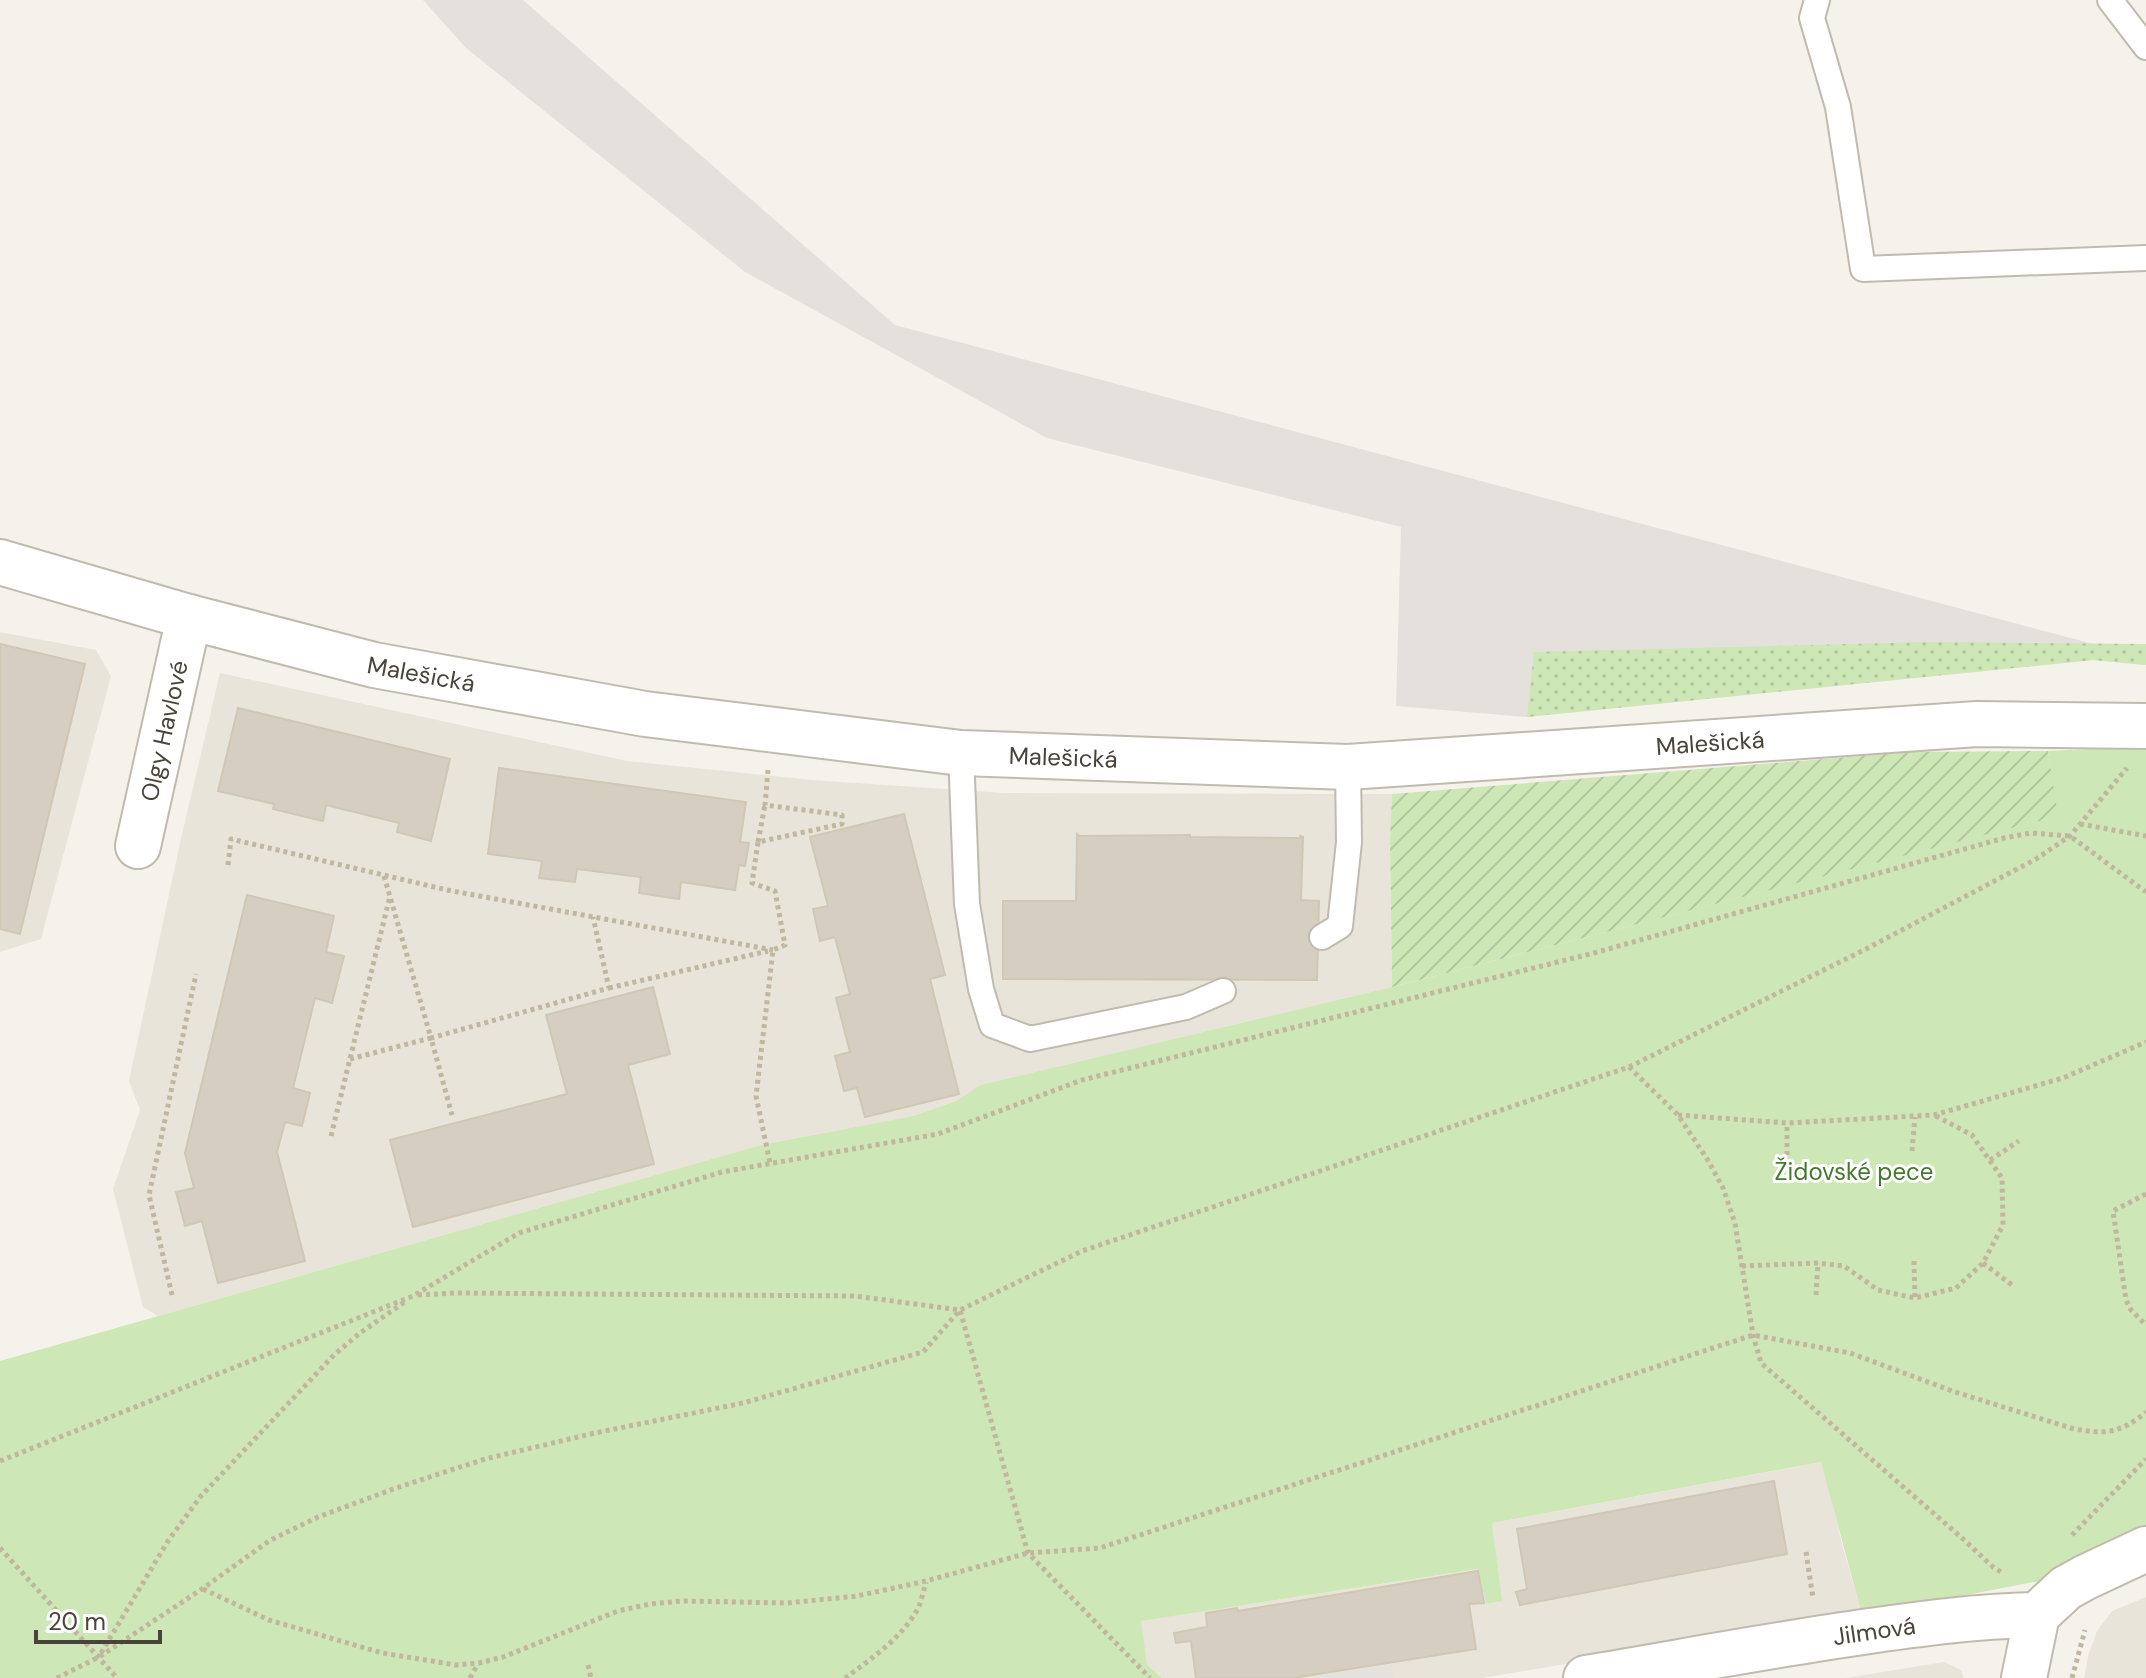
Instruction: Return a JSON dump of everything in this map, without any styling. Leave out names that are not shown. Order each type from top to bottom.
[{"type":"street","name":"Malešická","points":[[0,562],[189,617],[374,665],[645,714],[961,753],[1348,767],[1977,724],[2141,742]]},
{"type":"street","name":"Olgy Havlové","points":[[138,846],[189,617]]},
{"type":"street","points":[[2024,1678],[2037,1615],[2066,1588],[2146,1549]]},
{"type":"street","name":"Jilmová","points":[[1586,1678],[1931,1622],[1985,1616],[2037,1615]]},
{"type":"lane","points":[[1817,0],[1812,18],[1838,107],[1863,269],[2146,258]]},
{"type":"lane","points":[[2110,0],[2146,47]]},
{"type":"lane","points":[[961,753],[967,904],[981,989],[992,1025],[1030,1039],[1186,1007],[1223,991]]},
{"type":"lane","points":[[1322,937],[1340,926],[1349,842],[1348,767]]},
{"type":"path","points":[[57,1678],[99,1657],[269,1541],[318,1517],[485,1459],[743,1403],[923,1352],[960,1310],[1082,1251],[1629,1067],[1879,942],[2036,859],[2070,836],[2141,742]]},
{"type":"path","points":[[350,1059],[609,988],[785,945],[775,891],[752,883],[768,769]]},
{"type":"path","points":[[758,842],[842,824],[842,815],[765,805]]},
{"type":"path","points":[[2080,824],[2146,836]]},
{"type":"path","points":[[99,1657],[168,1541],[201,1496],[334,1355],[413,1296],[519,1233],[722,1172],[938,1134],[1082,1080],[1594,953],[2004,838],[2031,833],[2070,836],[2146,892]]},
{"type":"path","points":[[228,865],[231,839],[447,890],[773,950]]},
{"type":"path","points":[[384,875],[452,1115]]},
{"type":"path","points":[[331,1136],[390,895]]},
{"type":"path","points":[[593,917],[609,988]]},
{"type":"path","points":[[770,1163],[756,1096],[773,950]]},
{"type":"path","points":[[172,1295],[149,1195],[196,974]]},
{"type":"path","points":[[1678,1115],[1787,1123],[1934,1115],[2063,1078],[2146,1042]]},
{"type":"path","points":[[1629,1067],[1678,1115],[1723,1188],[1735,1223],[1753,1335],[1761,1363],[1993,1567],[2014,1581],[2037,1615]]},
{"type":"path","points":[[1742,1266],[1818,1263],[1844,1266],[1878,1290],[1915,1298],[1956,1288],[1983,1263],[2003,1225],[2002,1178],[1972,1135],[1934,1115]]},
{"type":"path","points":[[1912,1151],[1915,1117]]},
{"type":"path","points":[[1787,1123],[1787,1155]]},
{"type":"path","points":[[1990,1160],[2019,1141]]},
{"type":"path","points":[[2146,1194],[2113,1211],[2126,1300],[2146,1325]]},
{"type":"path","points":[[1914,1261],[1915,1298]]},
{"type":"path","points":[[1816,1295],[1818,1263]]},
{"type":"path","points":[[1983,1263],[2012,1285]]},
{"type":"path","points":[[0,1461],[413,1296],[455,1293],[855,1296],[960,1310]]},
{"type":"path","points":[[960,1310],[1028,1553],[1150,1678]]},
{"type":"path","points":[[202,1589],[269,1620],[382,1653],[456,1665],[479,1663],[503,1657],[618,1611],[650,1604],[682,1601],[787,1603],[857,1596],[1028,1553],[1100,1548],[1753,1335],[1850,1353],[1955,1392],[2079,1430],[2114,1432],[2146,1412]]},
{"type":"path","points":[[0,1548],[117,1678]]},
{"type":"path","points":[[845,1678],[905,1626],[917,1611],[926,1581]]},
{"type":"path","points":[[470,1678],[479,1663]]},
{"type":"path","points":[[588,1665],[591,1678]]},
{"type":"shaded area","points":[[423,0],[523,0],[895,325],[2146,658],[2146,665],[2093,660],[1527,717],[1396,706],[1401,527],[1047,438],[745,272],[466,48]]},
{"type":"shaded area","points":[[0,632],[96,650],[111,676],[41,939],[0,952]]},
{"type":"shaded area","points":[[220,673],[627,761],[812,780],[1004,793],[1392,794],[1392,987],[980,1085],[956,1101],[913,1116],[761,1145],[158,1316],[143,1307],[113,1189],[140,1110],[129,1081]]},
{"type":"shaded area","points":[[1822,1462],[1862,1615],[1482,1678],[1162,1678],[1147,1664],[1140,1621],[1479,1569],[1486,1604],[1501,1601],[1492,1523]]},
{"type":"shaded area","points":[[2146,1597],[2146,1678],[2084,1678],[2097,1631],[2112,1611]]},
{"type":"shaded area","points":[[1944,1662],[1961,1670],[1964,1678],[1846,1678]]},
{"type":"shaded area","points":[[1391,1664],[1393,1678],[1306,1678]]},
{"type":"green space","points":[[1930,642],[2146,644],[2146,665],[2093,660],[1527,717],[1534,652]]},
{"type":"green space","name":"Židovské pece","points":[[2146,746],[2146,1535],[2050,1579],[1862,1615],[1821,1462],[1492,1523],[1502,1601],[1486,1604],[1478,1569],[1141,1621],[1147,1664],[1162,1678],[0,1678],[0,1361],[761,1145],[913,1116],[956,1101],[980,1085],[1392,987],[2057,816],[2048,751]]},
{"type":"green space","points":[[2048,751],[2058,816],[1392,987],[1392,794],[1910,752]]},
{"type":"building","points":[[0,644],[85,664],[20,934],[0,929]]},
{"type":"building","points":[[238,708],[450,759],[431,841],[397,832],[399,823],[326,805],[323,821],[273,809],[274,804],[218,791]]},
{"type":"building","points":[[499,768],[746,802],[740,842],[749,843],[745,866],[739,865],[735,890],[681,882],[679,899],[639,893],[641,877],[577,869],[575,882],[539,878],[542,861],[488,854]]},
{"type":"building","points":[[904,814],[945,975],[930,979],[959,1094],[865,1117],[857,1088],[844,1091],[835,1056],[850,1052],[836,998],[850,994],[835,937],[820,941],[813,909],[828,906],[810,837]]},
{"type":"building","points":[[1077,834],[1303,837],[1301,900],[1319,901],[1317,980],[1003,979],[1003,901],[1076,901]]},
{"type":"building","points":[[247,895],[334,916],[326,952],[344,956],[332,1003],[315,998],[293,1088],[310,1093],[302,1126],[285,1122],[277,1152],[305,1261],[218,1283],[202,1221],[185,1226],[176,1192],[194,1188],[185,1153]]},
{"type":"building","points":[[653,987],[670,1054],[628,1065],[654,1164],[413,1227],[390,1140],[567,1094],[546,1015]]},
{"type":"building","points":[[1774,1481],[1787,1554],[1520,1605],[1516,1592],[1527,1589],[1517,1529]]},
{"type":"building","points":[[1478,1571],[1484,1603],[1469,1604],[1476,1649],[1293,1678],[1196,1678],[1191,1641],[1176,1643],[1174,1633],[1207,1627],[1206,1613],[1237,1608],[1238,1611]]}]
